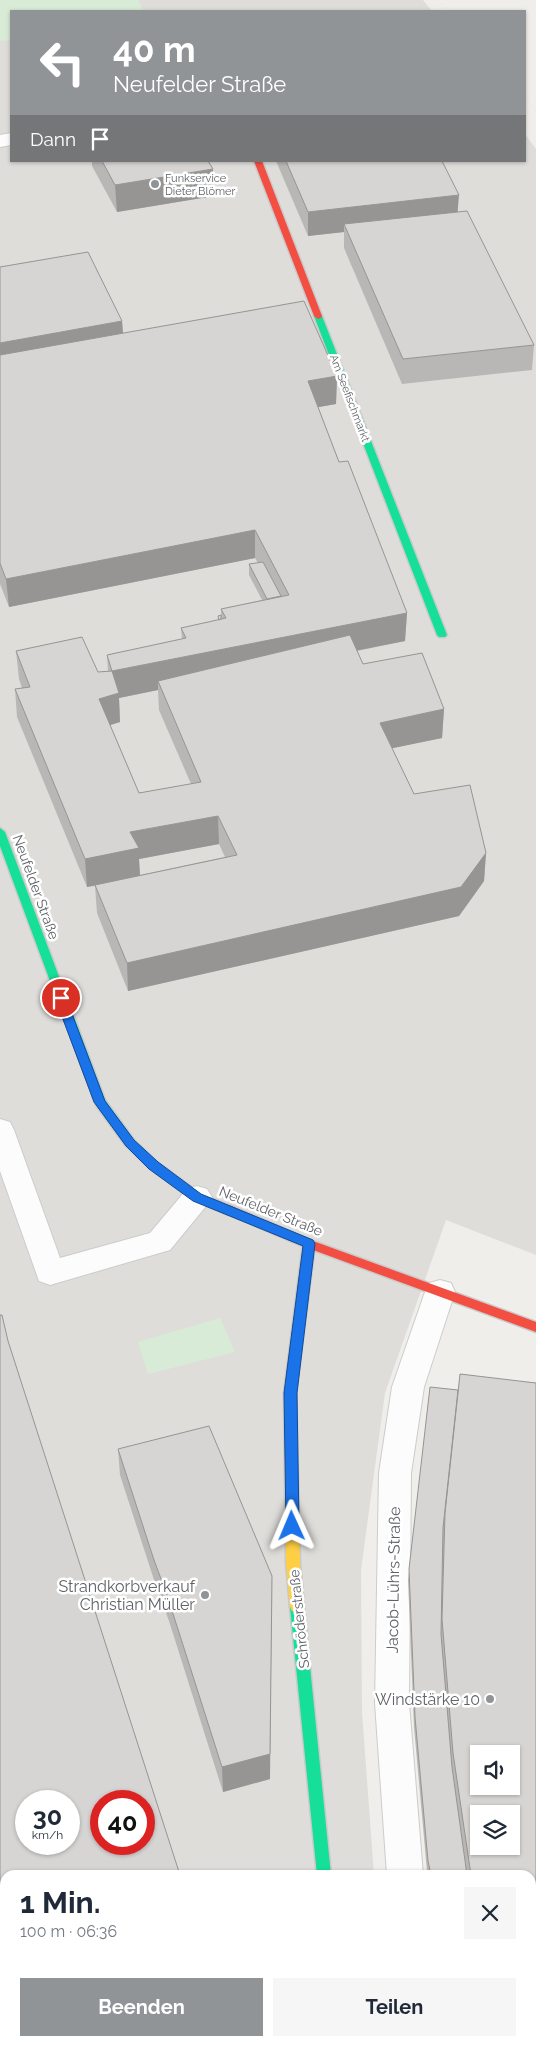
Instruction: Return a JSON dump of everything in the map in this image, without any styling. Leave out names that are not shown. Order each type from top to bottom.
[{"type":"street","name":"Am Seefischmarkt","points":[[258,162],[442,635]]},
{"type":"street","name":"Neufelder Straße","points":[[0,832],[90,1079],[100,1102],[130,1143],[154,1165],[197,1197],[309,1244],[536,1327]]},
{"type":"street","points":[[0,1130],[50,1273],[160,1242],[197,1197]]},
{"type":"street","name":"Schröderstraße","points":[[309,1244],[290,1393],[293,1563],[324,1870]]},
{"type":"street","name":"Jacob-Lührs-Straße","points":[[405,1870],[392,1703],[395,1473],[408,1387],[440,1292]]},
{"type":"shaded area","points":[[0,0],[423,0],[431,10],[10,10],[10,162],[526,162],[526,135],[536,149],[536,1255],[446,1220],[385,1393],[361,1570],[362,1712],[374,1870],[0,1870]]},
{"type":"green space","points":[[0,0],[138,0],[143,10],[10,10],[10,40],[0,41]]},
{"type":"green space","points":[[220,1318],[235,1352],[148,1374],[138,1342]]},
{"type":"building","points":[[103,162],[209,162],[213,169],[115,185]]},
{"type":"building","points":[[286,162],[442,162],[459,195],[308,212]]},
{"type":"building","points":[[467,211],[534,345],[403,359],[344,224]]},
{"type":"building","points":[[88,252],[122,321],[0,343],[0,267]]},
{"type":"building","points":[[304,301],[337,376],[308,381],[339,462],[348,461],[407,613],[112,671],[107,655],[186,638],[181,628],[226,618],[221,609],[289,595],[255,530],[6,579],[0,563],[0,355]]},
{"type":"building","points":[[263,562],[281,596],[267,599],[249,564]]},
{"type":"building","points":[[350,635],[363,664],[422,653],[444,709],[380,723],[414,794],[470,785],[486,853],[461,887],[127,963],[95,885],[237,855],[218,816],[130,832],[139,848],[85,859],[15,689],[30,687],[16,651],[82,637],[98,672],[112,671],[119,693],[99,699],[139,793],[201,782],[158,681]]},
{"type":"building","points":[[0,1315],[2,1315],[8,1341],[153,1790],[90,1790],[90,1855],[155,1855],[155,1797],[178,1870],[0,1870]]},
{"type":"building","name":"Windstärke 10","points":[[460,1374],[536,1383],[536,1870],[470,1870],[453,1753],[442,1619],[445,1513]]},
{"type":"building","points":[[430,1387],[458,1390],[443,1528],[441,1634],[452,1767],[466,1870],[430,1870],[428,1861],[415,1717],[409,1569]]},
{"type":"building","points":[[209,1426],[272,1576],[270,1754],[222,1767],[118,1449]]},
{"type":"railway","points":[[439,0],[448,10]]},
{"type":"railway","points":[[526,99],[536,111]]},
{"type":"traffic: fast","points":[[318,316],[442,635]]},
{"type":"traffic: fast","points":[[0,832],[100,1102],[130,1143],[153,1165],[197,1197],[229,1210]]},
{"type":"traffic: fast","points":[[297,1607],[323,1870]]},
{"type":"traffic: slow","points":[[297,1607],[293,1563],[290,1393],[309,1244]]},
{"type":"traffic: jam","points":[[258,162],[318,316]]},
{"type":"traffic: jam","points":[[229,1210],[309,1244],[536,1327]]},
{"type":"place","name":"Funkservice Dieter Blömer","points":[[155,184]]},
{"type":"place","name":"Strandkorbverkauf Christian Müller","points":[[205,1595]]},
{"type":"place","name":"Windstärke 10","points":[[490,1699]]},
{"type":"route","points":[[61,998],[100,1102],[130,1143],[154,1165],[197,1197],[309,1244],[290,1393],[292,1526]]}]
